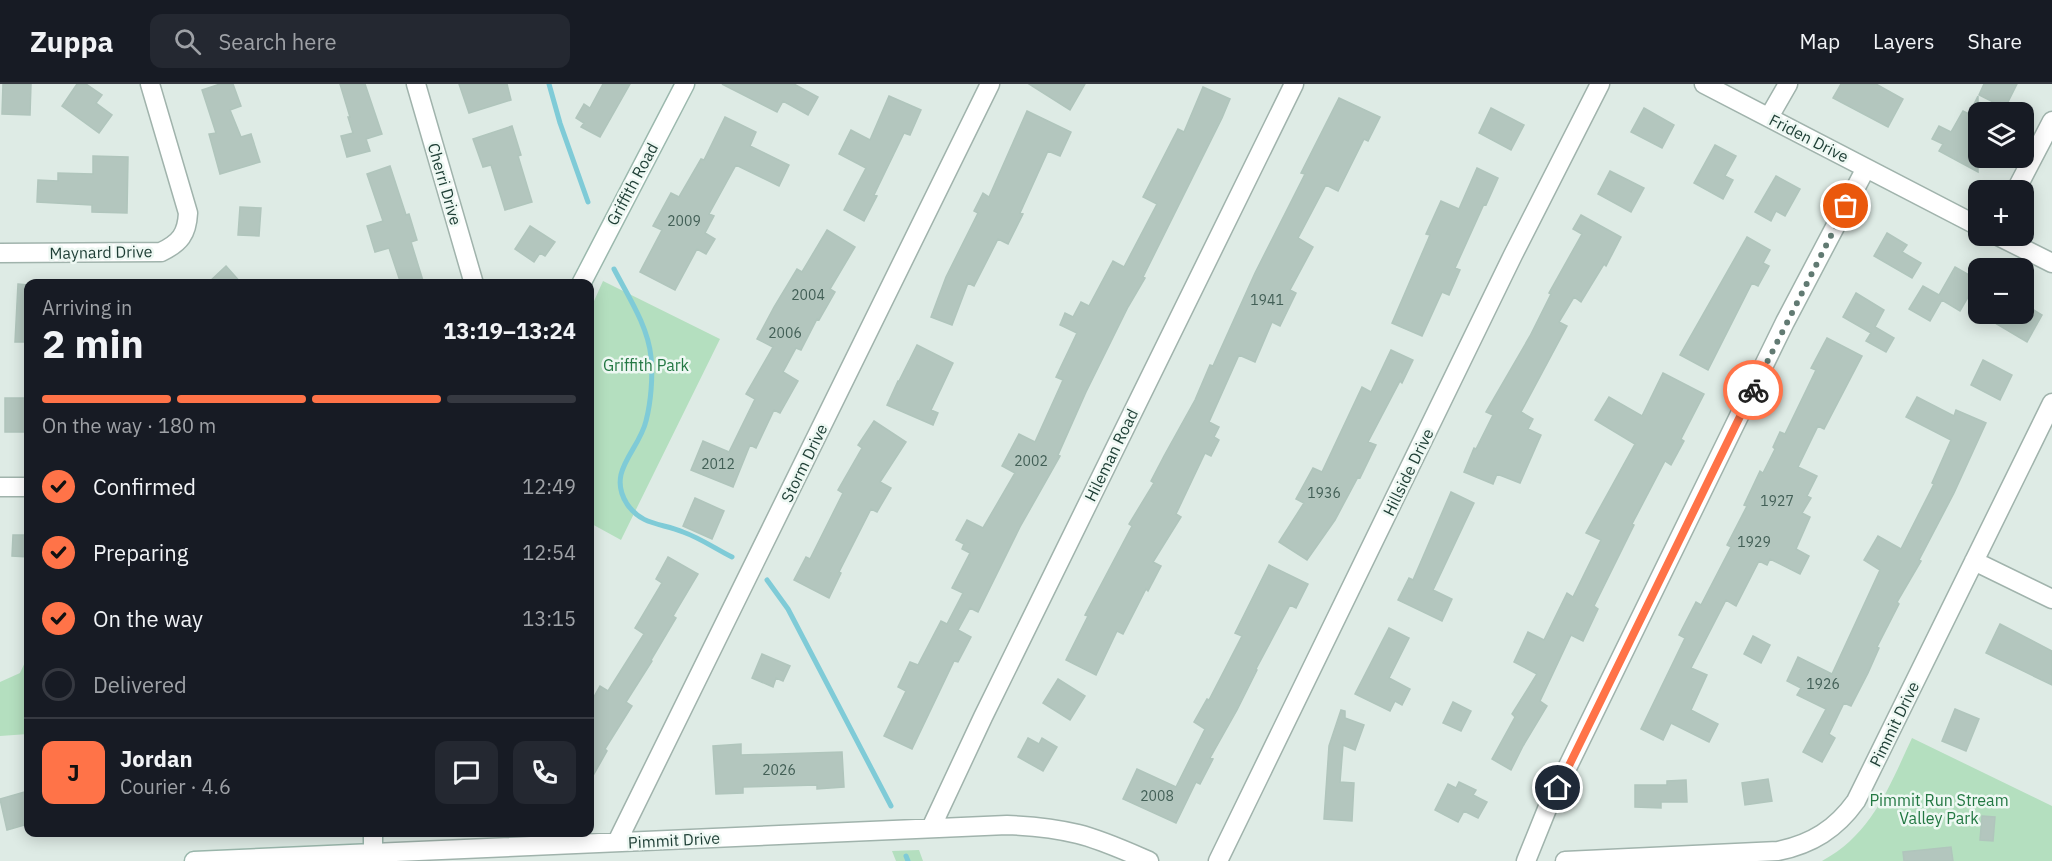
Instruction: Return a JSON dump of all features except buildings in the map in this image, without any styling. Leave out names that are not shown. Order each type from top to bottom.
[{"type":"street","name":"Maynard Drive","points":[[0,253],[161,252],[181,240],[187,227],[188,213],[150,84]]},
{"type":"street","name":"Cherri Drive","points":[[416,84],[473,279]]},
{"type":"street","name":"Griffith Road","points":[[583,279],[685,84]]},
{"type":"street","name":"Storm Drive","points":[[617,842],[990,84]]},
{"type":"street","name":"Hileman Road","points":[[931,828],[988,706],[1294,84]]},
{"type":"street","name":"Hillside Drive","points":[[1218,861],[1508,266],[1600,84]]},
{"type":"street","name":"Friden Drive","points":[[1704,84],[1968,221]]},
{"type":"street","points":[[1769,117],[1788,84]]},
{"type":"street","points":[[2021,180],[2052,121]]},
{"type":"street","points":[[1526,861],[1547,809],[1785,322],[1866,168]]},
{"type":"street","points":[[2018,246],[2052,263]]},
{"type":"street","name":"Pimmit Drive","points":[[1565,861],[1778,851],[1807,844],[1832,828],[1848,813],[1856,801],[2052,403]]},
{"type":"street","points":[[0,487],[24,487]]},
{"type":"street","points":[[1974,561],[2052,599]]},
{"type":"street","name":"Pimmit Drive","points":[[194,861],[373,853],[562,853],[617,842],[1007,825],[1047,828],[1079,834],[1149,861]]},
{"type":"street","points":[[373,837],[373,853]]},
{"type":"green space","name":"Griffith Park","points":[[603,281],[720,339],[621,540],[594,525],[594,301]]},
{"type":"green space","points":[[24,664],[24,734],[0,736],[0,682],[20,673]]},
{"type":"green space","name":"Pimmit Run Stream Valley Park","points":[[1912,738],[2052,806],[2052,861],[1822,861],[1854,837],[1877,808]]},
{"type":"green space","points":[[919,850],[923,861],[896,861],[892,851]]},
{"type":"waterway","points":[[549,84],[588,202]]},
{"type":"waterway","points":[[614,269],[642,323],[652,364],[646,421],[622,471],[620,481],[622,492],[627,504],[639,516],[653,523],[689,534],[732,557]]},
{"type":"waterway","points":[[767,580],[788,609],[891,806]]},
{"type":"waterway","points":[[906,856],[908,861]]},
{"type":"way so far","points":[[1753,390],[1785,322],[1846,206]]},
{"type":"route","points":[[1558,788],[1753,390]]}]
